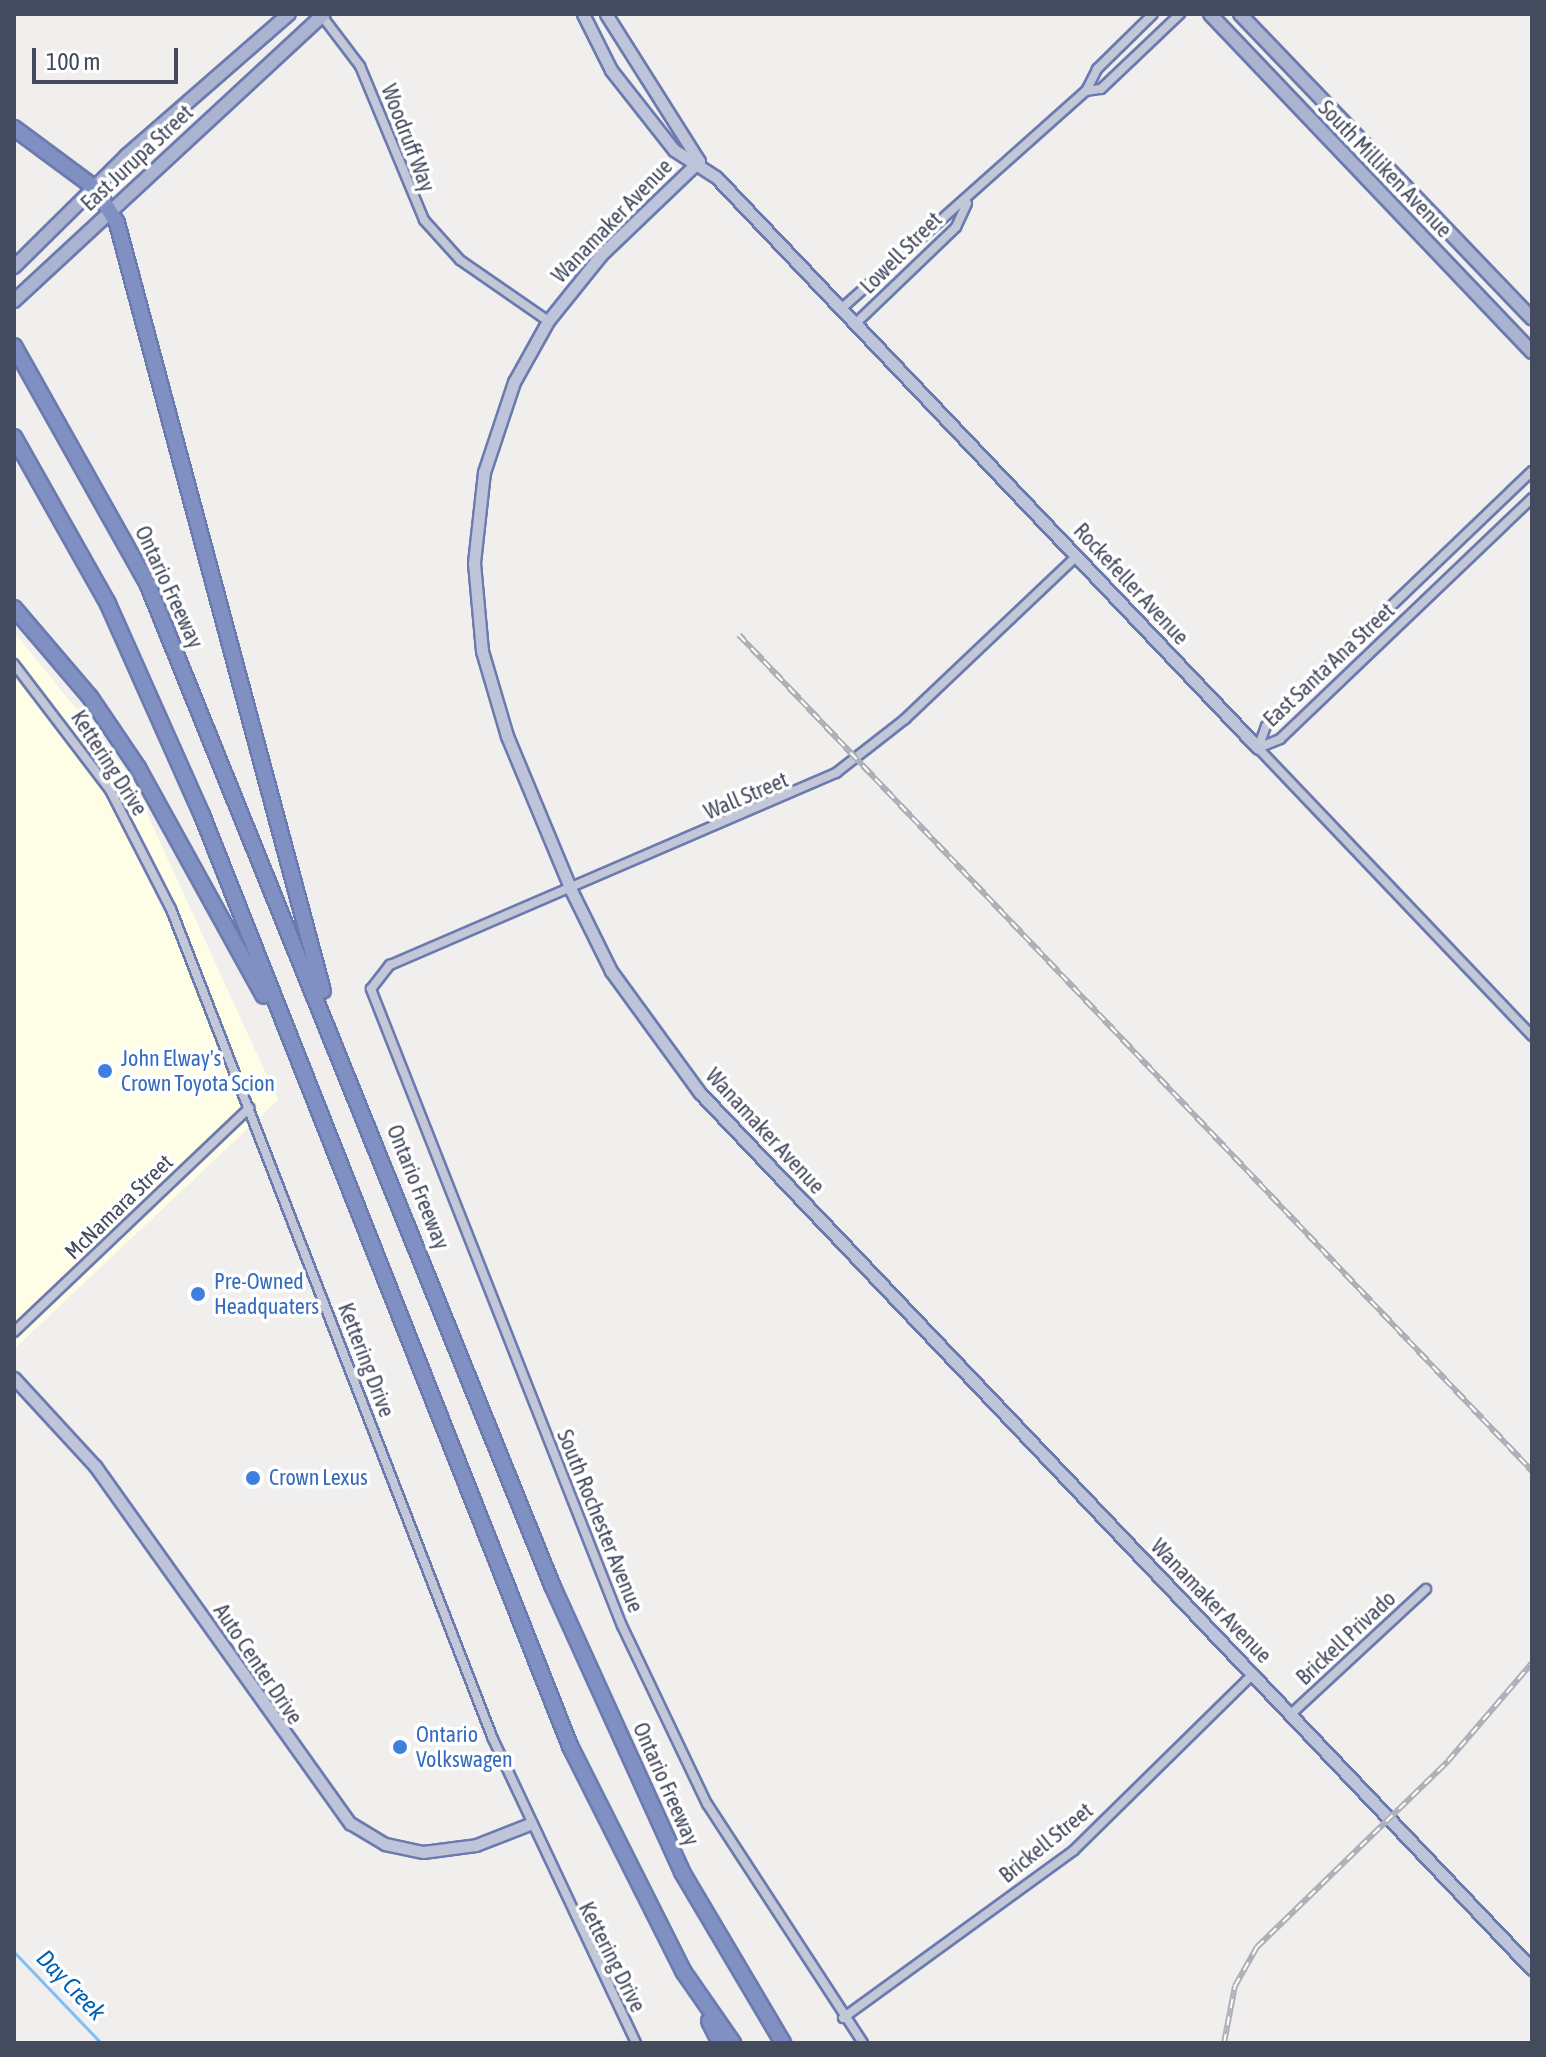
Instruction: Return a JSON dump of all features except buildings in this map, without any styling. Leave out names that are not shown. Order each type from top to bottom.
[{"type":"highway","points":[[14,128],[95,188],[111,209],[332,1030]]},
{"type":"highway","name":"Ontario Freeway","points":[[14,346],[148,585],[332,1030],[558,1599],[682,1872],[783,2043]]},
{"type":"highway","points":[[14,437],[108,604],[292,1045],[570,1746],[720,2043]]},
{"type":"highway","points":[[14,608],[90,697],[138,768],[292,1045]]},
{"type":"highway","points":[[683,1971],[733,2043]]},
{"type":"main road","name":"East Jurupa Street","points":[[18,263],[95,188],[289,14]]},
{"type":"main road","name":"South Milliken Avenue","points":[[1210,14],[1532,352]]},
{"type":"main road","name":"South Milliken Avenue","points":[[1240,14],[1532,319]]},
{"type":"main road","name":"East Jurupa Street","points":[[14,301],[323,15]]},
{"type":"street","name":"Rockefeller Avenue","points":[[583,14],[628,94],[674,150],[699,161]]},
{"type":"street","name":"Rockefeller Avenue","points":[[606,14],[699,161],[1532,1036]]},
{"type":"street","name":"Lowell Street","points":[[841,309],[943,214],[967,203],[1086,91],[1097,69],[1153,14]]},
{"type":"street","name":"Lowell Street","points":[[1086,91],[1101,89],[1180,14]]},
{"type":"street","name":"Woodruff Way","points":[[323,15],[360,66],[424,220],[460,260],[548,321]]},
{"type":"street","name":"Wanamaker Avenue","points":[[699,161],[601,255],[548,321],[492,440],[474,576],[497,709],[571,890],[611,971],[700,1093],[1532,1969]]},
{"type":"street","name":"Lowell Street","points":[[855,324],[956,227],[967,203]]},
{"type":"street","name":"East Santa Ana Street","points":[[1258,748],[1266,726],[1532,471]]},
{"type":"street","name":"East Santa Ana Street","points":[[1258,748],[1280,739],[1532,498]]},
{"type":"street","name":"Wall Street","points":[[373,979],[390,965],[571,890],[836,773],[905,719],[1077,556]]},
{"type":"street","name":"Kettering Drive","points":[[14,664],[72,736],[142,848],[249,1108],[530,1824],[636,2043]]},
{"type":"street","name":"South Rochester Avenue","points":[[373,979],[372,998],[622,1626],[707,1804],[843,2018],[863,2043]]},
{"type":"street","name":"McNamara Street","points":[[14,1332],[249,1108]]},
{"type":"street","name":"Auto Center Drive","points":[[14,1378],[95,1466],[350,1823],[385,1844],[423,1852],[476,1845],[530,1824]]},
{"type":"street","name":"Brickell Privado","points":[[1291,1714],[1426,1589]]},
{"type":"street","name":"Brickell Street","points":[[843,2018],[1074,1850],[1253,1674]]},
{"type":"shaded area","points":[[14,632],[129,774],[278,1100],[14,1349]]},
{"type":"waterway","name":"Day Creek","points":[[14,1952],[101,2043]]},
{"type":"railway","points":[[739,635],[1532,1471]]},
{"type":"railway","points":[[1224,2043],[1235,1986],[1257,1947],[1448,1761],[1532,1663]]},
{"type":"place","name":"John Elway's Crown Toyota Scion","points":[[105,1071]]},
{"type":"place","name":"Pre-Owned Headquaters","points":[[198,1294]]},
{"type":"place","name":"Crown Lexus","points":[[253,1478]]},
{"type":"place","name":"Ontario Volkswagen","points":[[400,1747]]}]
